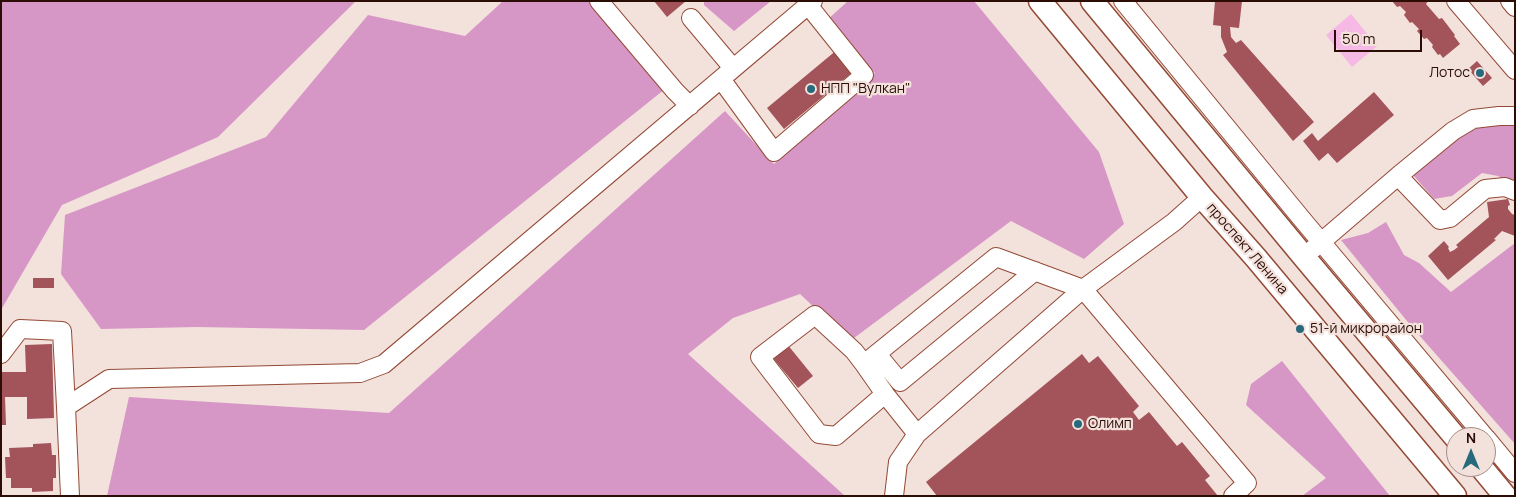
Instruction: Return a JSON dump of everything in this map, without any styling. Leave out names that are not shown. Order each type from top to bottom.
[{"type":"main road","name":"проспект Ленина","points":[[1040,1],[1202,197],[1455,496]]},
{"type":"main road","points":[[1092,1],[1304,258],[1447,427]]},
{"type":"main road","points":[[1275,282],[1304,258]]},
{"type":"main road","points":[[1489,477],[1505,496]]},
{"type":"street","points":[[599,1],[675,91],[690,106]]},
{"type":"street","points":[[1123,1],[1476,427]]},
{"type":"street","points":[[1456,1],[1515,70]]},
{"type":"street","points":[[1510,1],[1515,7]]},
{"type":"street","points":[[66,407],[109,379],[360,373],[384,364],[690,106],[727,73],[810,3],[864,75],[774,152],[727,73],[691,18]]},
{"type":"street","points":[[1304,258],[1453,131],[1473,119],[1515,116]]},
{"type":"street","points":[[1398,176],[1440,220],[1450,218],[1485,189],[1505,187],[1515,191]]},
{"type":"street","points":[[894,496],[898,462],[917,434],[1083,290],[1174,222],[1202,197]]},
{"type":"street","points":[[870,359],[996,257],[1035,271],[1083,290],[1247,483],[1232,496]]},
{"type":"street","points":[[885,394],[836,436],[819,434],[760,356],[815,315],[854,351],[870,359],[900,382],[1035,271]]},
{"type":"street","points":[[1,354],[20,329],[62,330],[70,496]]},
{"type":"street","points":[[870,359],[885,394],[917,434]]},
{"type":"street","points":[[1496,451],[1515,473]]},
{"type":"shaded area","points":[[1,1],[356,1],[218,137],[62,205],[1,310]]},
{"type":"shaded area","points":[[503,1],[589,1],[665,89],[364,330],[197,327],[101,329],[61,274],[65,215],[266,137],[368,15],[465,36]]},
{"type":"shaded area","points":[[704,1],[771,1],[734,31],[704,5]]},
{"type":"shaded area","points":[[848,1],[974,1],[1099,152],[1124,224],[1084,259],[1011,221],[850,341],[800,294],[733,318],[688,354],[845,496],[107,496],[129,397],[389,413],[725,111],[774,164],[875,73],[827,20]]},
{"type":"shaded area","points":[[1351,14],[1377,46],[1352,67],[1326,35]]},
{"type":"shaded area","points":[[1515,123],[1515,186],[1498,176],[1482,173],[1452,196],[1434,199],[1413,175],[1420,165],[1468,128]]},
{"type":"shaded area","points":[[1386,222],[1404,255],[1419,263],[1451,292],[1515,243],[1515,444],[1411,326],[1341,240],[1368,233]]},
{"type":"shaded area","points":[[1282,361],[1390,496],[1302,496],[1326,478],[1246,405],[1251,384]]},
{"type":"building","points":[[654,1],[686,1],[667,17]]},
{"type":"building","points":[[1215,1],[1242,1],[1239,28],[1230,27],[1231,37],[1236,43],[1241,40],[1314,122],[1293,141],[1223,55],[1227,52],[1221,37],[1221,26],[1213,25]]},
{"type":"building","points":[[1392,1],[1428,1],[1426,4],[1439,19],[1442,18],[1460,44],[1443,58],[1440,54],[1438,55],[1432,47],[1433,45],[1427,38],[1424,39],[1417,31],[1419,29],[1412,22],[1410,23],[1404,15],[1406,12],[1400,6],[1397,7]]},
{"type":"building","name":"НПП \"Вулкан\"","points":[[838,49],[855,70],[784,129],[767,108]]},
{"type":"building","name":"Лотос","points":[[1477,61],[1492,78],[1483,86],[1468,69]]},
{"type":"building","points":[[1374,92],[1394,115],[1337,163],[1328,153],[1319,161],[1303,141],[1312,133],[1318,141]]},
{"type":"building","points":[[1508,199],[1510,205],[1508,209],[1515,215],[1515,236],[1502,231],[1494,239],[1496,240],[1448,280],[1428,256],[1444,241],[1449,247],[1450,252],[1454,250],[1458,247],[1456,245],[1489,217],[1487,202]]},
{"type":"building","points":[[33,278],[54,278],[54,288],[33,288]]},
{"type":"building","points":[[52,344],[54,418],[27,419],[27,397],[5,397],[6,425],[1,425],[1,372],[26,372],[25,345]]},
{"type":"building","points":[[787,344],[813,376],[798,388],[772,357]]},
{"type":"building","name":"Олимп","points":[[1082,354],[1089,363],[1098,356],[1139,406],[1133,412],[1139,420],[1149,412],[1177,446],[1182,442],[1210,476],[1205,480],[1218,496],[937,496],[926,482]]},
{"type":"building","points":[[51,443],[52,455],[56,455],[56,478],[53,478],[53,491],[32,492],[32,488],[11,488],[11,478],[6,478],[5,457],[10,457],[9,448],[33,447],[33,444]]},
{"type":"place","name":"Лотос","points":[[1480,73]]},
{"type":"place","name":"НПП \"Вулкан\"","points":[[811,89]]},
{"type":"place","name":"51-й микрорайон","points":[[1300,329]]},
{"type":"place","name":"Олимп","points":[[1078,424]]}]
